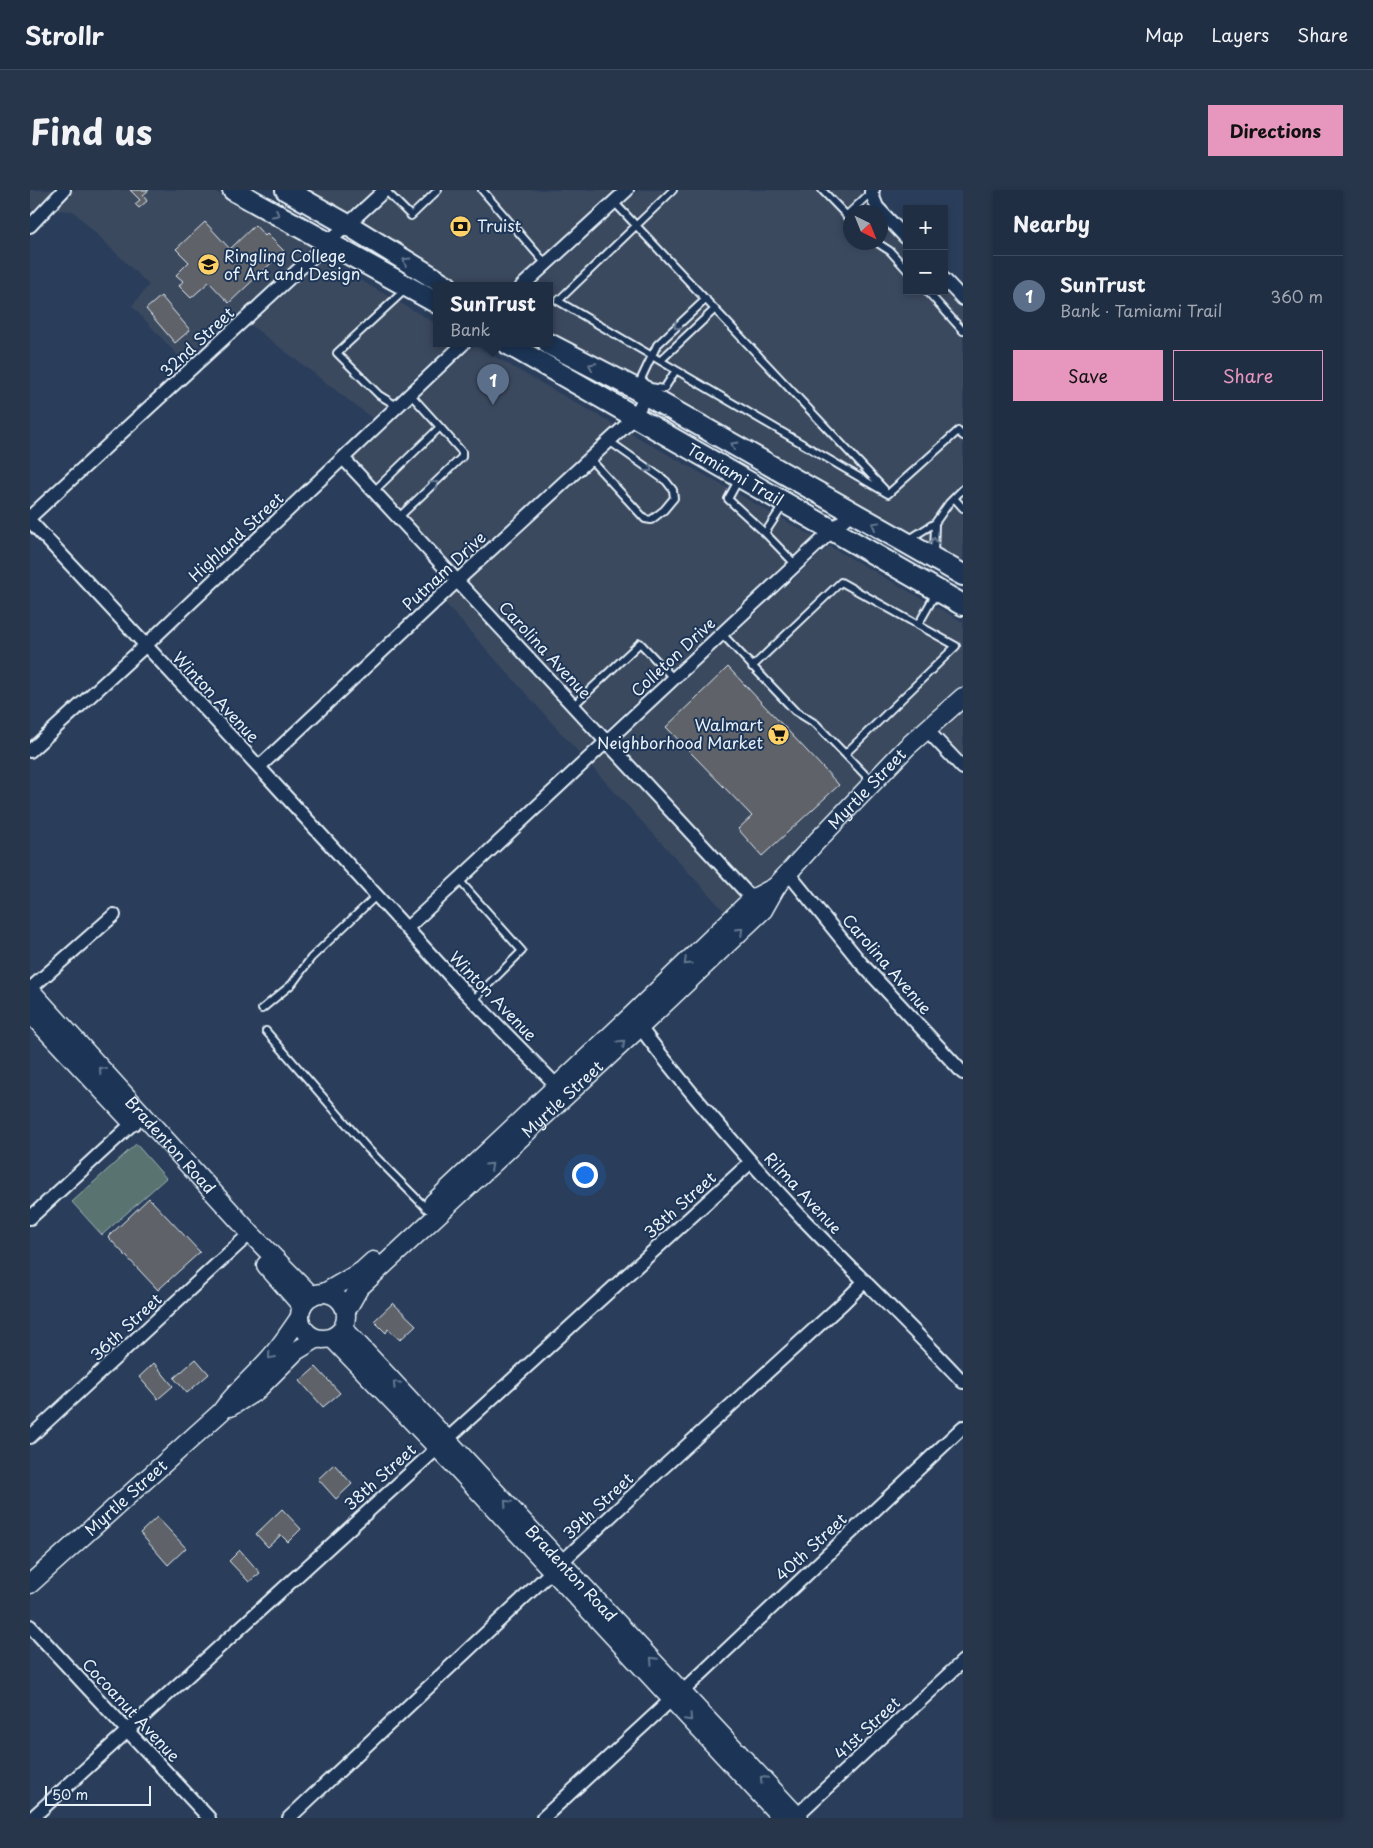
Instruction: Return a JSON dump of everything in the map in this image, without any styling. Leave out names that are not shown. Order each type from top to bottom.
[{"type":"main road","points":[[234,190],[433,302]]},
{"type":"main road","points":[[286,190],[348,225],[441,282]]},
{"type":"main road","name":"Tamiami Trail","points":[[553,346],[648,391],[852,512],[963,575]]},
{"type":"main road","name":"Tamiami Trail","points":[[513,347],[963,606]]},
{"type":"street","points":[[30,226],[64,190]]},
{"type":"street","name":"32nd Street","points":[[30,517],[385,190]]},
{"type":"street","points":[[526,282],[627,190]]},
{"type":"street","points":[[872,191],[877,207],[903,235]]},
{"type":"street","points":[[948,283],[963,299]]},
{"type":"street","name":"Highland Street","points":[[30,751],[146,645],[460,347]]},
{"type":"street","name":"Putnam Drive","points":[[259,767],[634,418],[648,391]]},
{"type":"street","name":"Carolina Avenue","points":[[343,458],[758,904]]},
{"type":"street","name":"Colleton Drive","points":[[408,928],[852,512]]},
{"type":"street","name":"Winton Avenue","points":[[30,521],[473,1000],[561,1090]]},
{"type":"street","name":"Myrtle Street","points":[[221,1412],[232,1395],[267,1361],[285,1340],[310,1303],[362,1271],[427,1209],[635,1022],[783,880],[817,841],[907,747],[962,701]]},
{"type":"street","points":[[928,730],[963,768]]},
{"type":"street","name":"Carolina Avenue","points":[[783,880],[963,1073]]},
{"type":"street","points":[[30,989],[114,915]]},
{"type":"street","name":"Bradenton Road","points":[[30,989],[245,1227],[310,1303]]},
{"type":"street","name":"Bradenton Road","points":[[30,1014],[243,1240],[310,1303]]},
{"type":"street","name":"Rilma Avenue","points":[[635,1022],[675,1074],[751,1162],[806,1222],[963,1382]]},
{"type":"street","name":"Myrtle Street","points":[[30,1584],[221,1412],[256,1391],[296,1351],[334,1329],[359,1288],[561,1090]]},
{"type":"street","points":[[30,1218],[133,1123]]},
{"type":"street","name":"38th Street","points":[[32,1818],[751,1162]]},
{"type":"street","name":"36th Street","points":[[30,1437],[243,1240]]},
{"type":"street","name":"39th Street","points":[[289,1818],[865,1281]]},
{"type":"street","name":"Bradenton Road","points":[[310,1303],[334,1296],[340,1300],[334,1329],[375,1381],[442,1444],[677,1696],[793,1817]]},
{"type":"street","name":"Bradenton Road","points":[[310,1303],[302,1327],[306,1333],[334,1329]]},
{"type":"street","name":"40th Street","points":[[542,1818],[677,1696],[963,1427]]},
{"type":"street","name":"Cocoanut Avenue","points":[[30,1626],[208,1818]]},
{"type":"street","name":"41st Street","points":[[793,1817],[963,1661]]},
{"type":"lane","points":[[385,190],[411,216],[438,190]]},
{"type":"lane","points":[[482,190],[546,264]]},
{"type":"lane","points":[[673,190],[558,301],[888,494]]},
{"type":"lane","points":[[822,190],[843,213]]},
{"type":"lane","points":[[860,205],[872,191]]},
{"type":"lane","points":[[614,202],[888,494]]},
{"type":"lane","points":[[888,250],[903,266]]},
{"type":"lane","points":[[397,406],[379,395],[337,353],[408,288]]},
{"type":"lane","points":[[931,295],[963,331]]},
{"type":"lane","points":[[676,370],[664,389],[648,391],[641,379],[658,345],[706,299]]},
{"type":"lane","points":[[661,360],[715,309]]},
{"type":"lane","points":[[399,517],[462,457],[462,452],[459,448],[410,394]]},
{"type":"lane","points":[[374,491],[440,427]]},
{"type":"lane","points":[[888,494],[958,431],[963,436]]},
{"type":"lane","points":[[590,459],[645,519],[651,520],[664,510],[674,498],[673,490],[666,481],[609,441]]},
{"type":"lane","points":[[739,478],[728,500],[765,533],[796,565]]},
{"type":"lane","points":[[906,542],[935,523],[963,489]]},
{"type":"lane","points":[[954,498],[963,508]]},
{"type":"lane","points":[[765,533],[785,503]]},
{"type":"lane","points":[[934,558],[935,523]]},
{"type":"lane","points":[[752,667],[841,582],[956,646],[845,754]]},
{"type":"lane","points":[[918,625],[937,591]]},
{"type":"lane","points":[[722,634],[795,711],[816,724],[873,782]]},
{"type":"lane","points":[[574,705],[640,643],[674,678]]},
{"type":"lane","points":[[459,880],[522,951],[473,1000]]},
{"type":"lane","points":[[262,1009],[292,984],[311,958],[377,896]]},
{"type":"lane","points":[[266,1031],[368,1149],[427,1209]]},
{"type":"shaded area","name":"Ringling College of Art and Design","points":[[30,190],[212,190],[312,245],[306,249],[308,251],[238,315],[236,313],[183,361],[132,306],[149,285],[73,211],[30,209]]},
{"type":"shaded area","points":[[301,190],[373,190],[346,215]]},
{"type":"shaded area","points":[[397,190],[615,190],[514,282],[455,282],[361,224]]},
{"type":"shaded area","points":[[639,190],[861,190],[868,205],[843,205],[843,250],[888,250],[888,230],[903,246],[903,295],[948,294],[963,310],[963,567],[553,337],[553,282],[539,282]]},
{"type":"shaded area","points":[[323,259],[433,322],[433,347],[448,347],[372,418],[251,325]]},
{"type":"shaded area","points":[[472,347],[478,347],[615,425],[457,569],[354,459]]},
{"type":"shaded area","points":[[630,433],[814,537],[606,729],[469,581]]},
{"type":"shaded area","points":[[829,546],[963,622],[963,685],[922,723],[772,879],[753,889],[617,742]]},
{"type":"shaded area","points":[[458,591],[596,739],[580,754],[445,603]]},
{"type":"shaded area","points":[[963,708],[963,757],[938,731]]},
{"type":"shaded area","points":[[607,752],[742,898],[726,913],[591,766]]},
{"type":"green space","points":[[136,1144],[166,1178],[102,1235],[72,1202]]},
{"type":"building","points":[[130,190],[149,190],[143,195],[147,201],[139,208],[135,204],[140,200]]},
{"type":"building","points":[[205,222],[230,249],[255,225],[265,236],[267,234],[284,251],[229,303],[209,282],[191,298],[179,286],[183,281],[176,275],[189,262],[176,249]]},
{"type":"building","points":[[161,296],[190,330],[175,343],[146,309]]},
{"type":"building","points":[[728,667],[839,785],[762,856],[738,829],[752,816],[666,727]]},
{"type":"building","points":[[149,1198],[200,1252],[158,1290],[108,1237]]},
{"type":"building","points":[[393,1303],[416,1325],[400,1340],[388,1329],[386,1333],[374,1321]]},
{"type":"building","points":[[196,1359],[209,1374],[187,1393],[174,1378]]},
{"type":"building","points":[[154,1363],[173,1386],[158,1399],[139,1377]]},
{"type":"building","points":[[316,1367],[340,1393],[323,1407],[300,1381]]},
{"type":"building","points":[[334,1464],[352,1484],[336,1499],[318,1479]]},
{"type":"building","points":[[282,1509],[301,1529],[288,1542],[281,1535],[268,1547],[256,1534]]},
{"type":"building","points":[[157,1517],[186,1548],[168,1565],[140,1533]]},
{"type":"building","points":[[240,1550],[260,1573],[249,1582],[229,1561]]},
{"type":"place","name":"Truist","points":[[461,226]]},
{"type":"place","name":"Ringling College of Art and Design","points":[[208,265]]},
{"type":"place","name":"SunTrust","points":[[493,405]]},
{"type":"place","name":"Walmart Neighborhood Market","points":[[779,734]]}]
